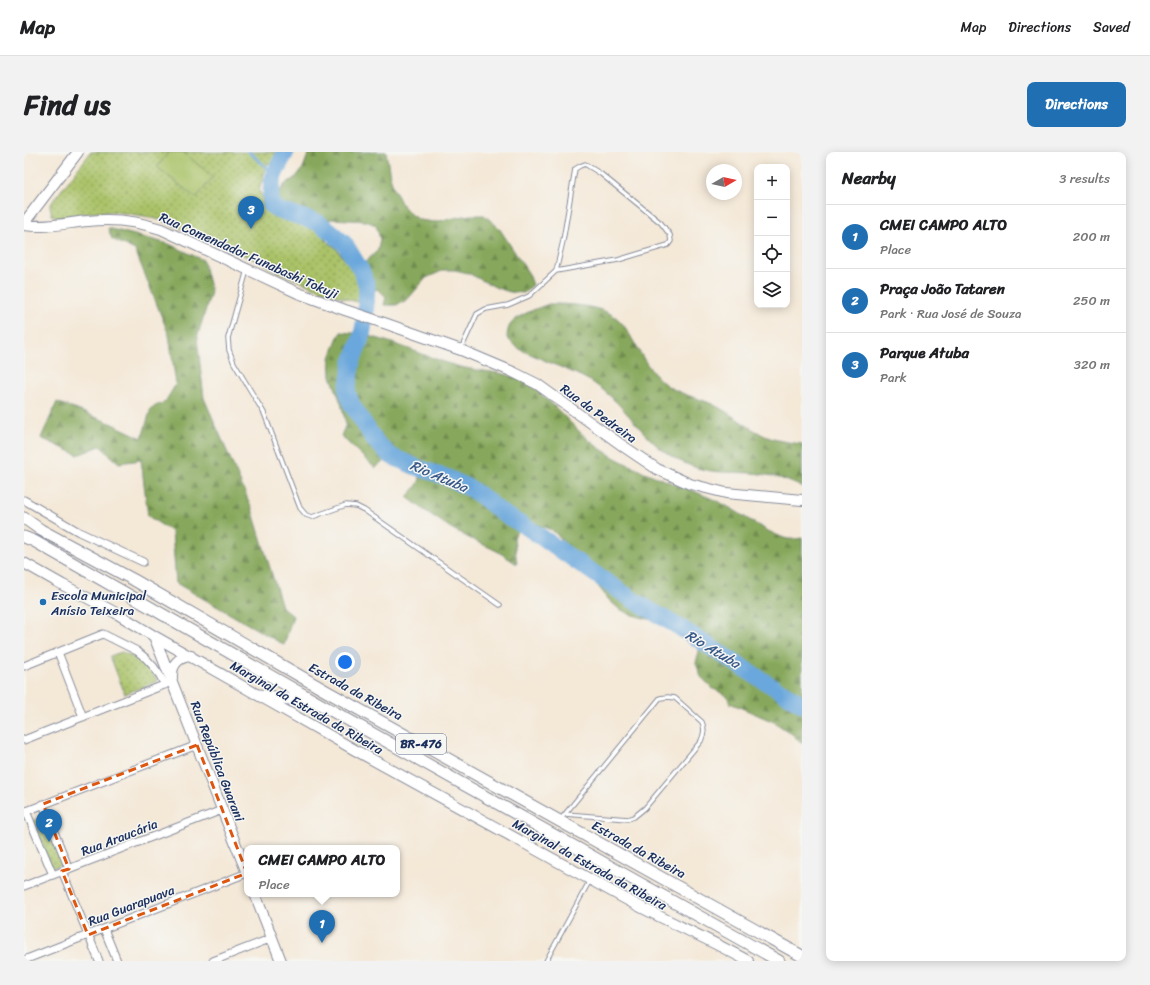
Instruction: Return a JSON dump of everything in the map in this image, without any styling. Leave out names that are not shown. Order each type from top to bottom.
[{"type":"main road","points":[[24,224],[78,152]]},
{"type":"main road","name":"Rua Comendador Funabashi Tokuji","points":[[24,224],[35,227],[102,220],[122,220],[146,224],[168,232],[298,293],[387,324]]},
{"type":"main road","name":"Rua da Pedreira","points":[[387,324],[461,350],[514,372],[537,384],[657,469],[690,484],[726,493],[802,500]]},
{"type":"main road","name":"Estrada da Ribeira","points":[[24,520],[134,580],[332,695],[562,817],[802,956]]},
{"type":"main road","name":"BR-476","points":[[27,537],[318,703],[779,961]]},
{"type":"main road","name":"Marginal da Estrada da Ribeira","points":[[24,563],[116,613],[355,750],[590,880],[653,914],[715,943],[748,961]]},
{"type":"main road","name":"Rua República Guarani","points":[[154,636],[169,683],[197,745],[244,865]]},
{"type":"main road","name":"Rua República Guarani","points":[[169,683],[174,664],[184,657],[191,656]]},
{"type":"main road","points":[[259,695],[318,703]]},
{"type":"main road","points":[[256,897],[281,961]]},
{"type":"street","points":[[24,500],[78,532],[143,562]]},
{"type":"street","points":[[24,666],[103,634],[142,654],[169,683],[24,740]]},
{"type":"street","points":[[58,652],[83,717]]},
{"type":"street","points":[[53,875],[25,811],[197,745]]},
{"type":"street","points":[[44,804],[88,935],[99,961]]},
{"type":"street","name":"Rua Araucária","points":[[24,886],[222,810]]},
{"type":"street","name":"Rua Guarapuava","points":[[24,960],[244,874]]},
{"type":"street","points":[[104,929],[117,961]]},
{"type":"street","points":[[213,961],[272,938]]},
{"type":"lane","points":[[461,350],[477,314],[486,308],[508,305],[528,296],[556,271],[618,260],[668,245],[671,241],[670,235],[661,223],[600,174],[585,164],[575,169],[556,271]]},
{"type":"lane","points":[[247,269],[228,338],[229,350],[234,363],[264,413],[300,508],[312,517],[346,505],[356,506],[364,510],[500,605]]},
{"type":"lane","points":[[660,698],[675,698],[702,722],[704,731],[700,741],[645,808],[634,817],[628,819],[562,817],[660,698]]},
{"type":"lane","points":[[546,961],[590,880]]},
{"type":"highlighted area","points":[[197,745],[247,873],[88,935],[62,871],[69,869],[43,804]]},
{"type":"green space","points":[[91,152],[281,152],[280,158],[272,164],[268,163],[259,191],[263,197],[262,203],[270,211],[277,215],[310,224],[320,229],[325,240],[335,247],[355,273],[362,286],[364,300],[361,303],[315,288],[271,269],[267,265],[160,220],[115,212],[100,212],[56,218],[52,215],[50,206]]},
{"type":"green space","points":[[169,152],[183,152],[213,177],[196,198],[157,167]]},
{"type":"green space","points":[[309,152],[386,152],[394,189],[401,203],[411,215],[420,220],[434,222],[470,215],[484,215],[499,228],[529,274],[533,285],[524,293],[510,292],[497,288],[468,273],[455,270],[444,270],[426,278],[407,300],[396,305],[384,305],[386,297],[378,289],[363,293],[364,300],[361,303],[357,302],[355,296],[248,204],[263,197],[262,203],[264,206],[265,200],[276,197],[284,185],[296,177],[303,168]],"holes":[[[331,219],[366,221],[376,225],[380,239],[378,250],[355,272],[335,247],[325,240],[323,232],[317,227],[322,222]]]},
{"type":"green space","points":[[108,228],[169,244],[203,260],[211,292],[197,338],[204,398],[252,509],[282,607],[293,616],[284,645],[176,583],[172,532],[148,516],[141,460],[119,463],[100,446],[78,455],[41,438],[57,402],[110,423],[142,438],[151,408],[165,402],[176,384],[169,335],[135,250],[112,239]]},
{"type":"green space","points":[[549,304],[586,306],[605,311],[613,315],[625,327],[650,369],[665,384],[687,395],[718,407],[766,436],[781,441],[802,444],[802,487],[771,476],[718,472],[699,468],[679,461],[655,444],[618,404],[595,384],[520,349],[507,338],[510,325],[513,321]]},
{"type":"green space","points":[[341,332],[385,341],[457,366],[504,374],[522,379],[530,384],[591,442],[612,456],[641,471],[715,500],[784,538],[802,538],[802,744],[792,734],[774,722],[730,703],[727,696],[712,688],[701,677],[696,663],[701,643],[696,630],[684,622],[652,620],[629,614],[618,608],[609,600],[562,540],[552,530],[530,522],[519,526],[514,538],[517,564],[497,551],[451,528],[407,497],[420,480],[417,459],[411,455],[393,455],[375,468],[341,436],[346,424],[341,403],[331,376],[330,358]]},
{"type":"green space","points":[[122,652],[142,660],[158,681],[125,694],[110,656]]},
{"type":"green space","points":[[45,815],[65,863],[52,868],[33,821]]},
{"type":"waterway","points":[[249,152],[274,174]]},
{"type":"waterway","name":"Rio Atuba","points":[[286,152],[278,166],[272,183],[271,205],[278,210],[319,223],[332,233],[345,244],[362,272],[367,286],[365,318],[362,335],[352,362],[347,391],[352,405],[376,442],[391,456],[416,467],[446,477],[471,489],[502,513],[528,528],[633,600],[802,704]]},
{"type":"place","name":"Parque Atuba","points":[[251,229]]},
{"type":"place","name":"Escola Municipal Anísio Teixeira","points":[[43,602]]},
{"type":"place","name":"Praça João Tataren","points":[[49,842]]},
{"type":"place","name":"CMEI CAMPO ALTO","points":[[322,943]]}]
